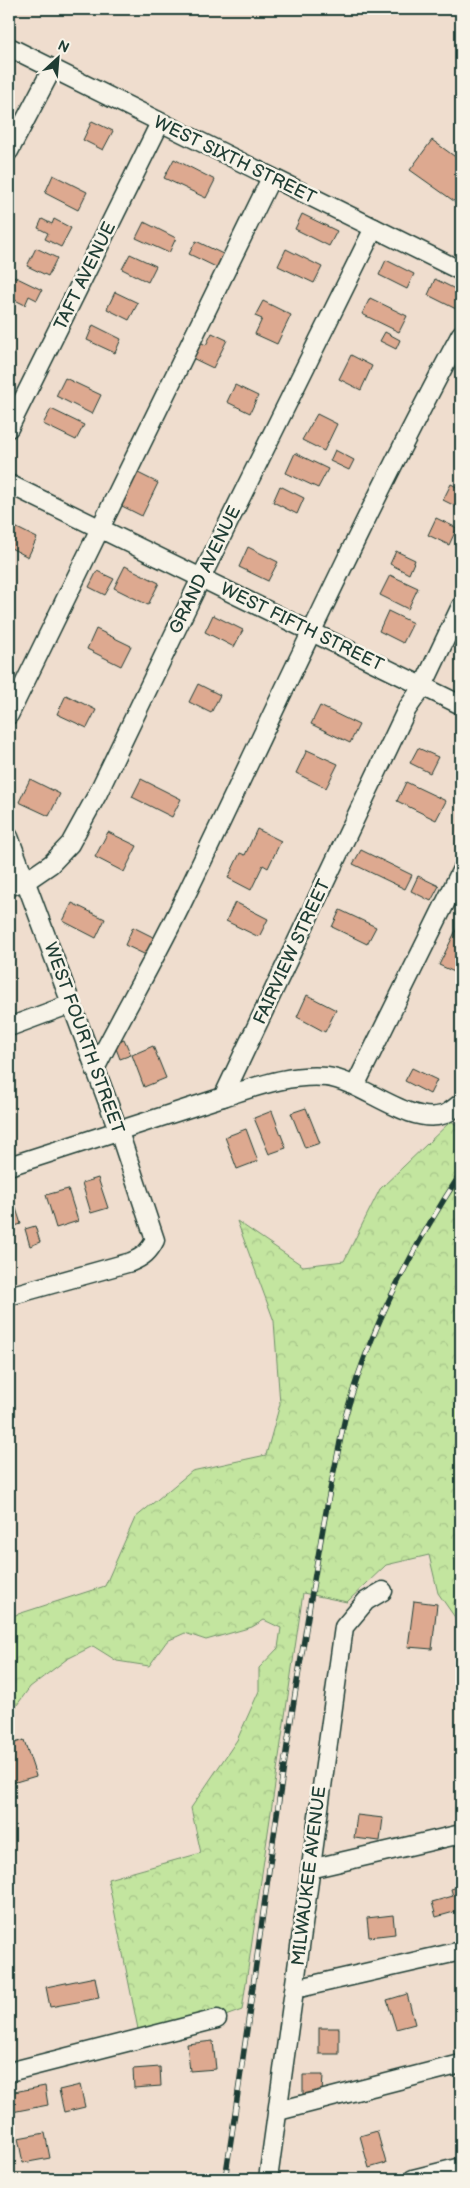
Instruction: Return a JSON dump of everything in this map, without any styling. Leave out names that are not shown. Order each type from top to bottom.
[{"type":"street","name":"WEST SIXTH STREET","points":[[9,47],[461,271]]},
{"type":"street","points":[[9,151],[52,69]]},
{"type":"street","name":"TAFT AVENUE","points":[[9,428],[160,123]]},
{"type":"street","points":[[9,715],[271,178]]},
{"type":"street","name":"GRAND AVENUE","points":[[17,884],[51,864],[70,844],[97,795],[201,578],[374,228]]},
{"type":"street","points":[[96,1069],[125,1009],[169,931],[394,462],[461,334]]},
{"type":"street","name":"WEST FIFTH STREET","points":[[9,484],[461,705]]},
{"type":"street","name":"FAIRVIEW STREET","points":[[223,1097],[408,709],[423,686],[461,606]]},
{"type":"street","name":"WEST FOURTH STREET","points":[[9,837],[17,884],[71,1004],[119,1132],[155,1240],[150,1250],[142,1257],[131,1262],[9,1296]]},
{"type":"street","points":[[355,1086],[461,871]]},
{"type":"street","points":[[9,1027],[71,1004]]},
{"type":"street","points":[[9,1166],[223,1097],[298,1076],[330,1078],[355,1086],[398,1108],[421,1115],[442,1116],[461,1103]]},
{"type":"street","name":"MILWAUKEE AVENUE","points":[[268,2179],[344,1627],[366,1601],[383,1591]]},
{"type":"street","points":[[310,1869],[461,1834]]},
{"type":"street","points":[[295,1989],[461,1952]]},
{"type":"street","points":[[9,2072],[216,2019]]},
{"type":"street","points":[[278,2111],[461,2064]]},
{"type":"street","points":[[413,2179],[461,2168]]},
{"type":"green space","points":[[451,1121],[461,1128],[461,1626],[438,1593],[429,1555],[386,1565],[347,1602],[303,1593],[242,2010],[217,2019],[140,2039],[108,1879],[201,1853],[191,1808],[237,1740],[259,1691],[259,1668],[278,1648],[281,1628],[264,1620],[252,1627],[206,1640],[185,1633],[167,1641],[149,1666],[117,1661],[93,1646],[67,1659],[30,1687],[9,1716],[9,1617],[105,1586],[135,1518],[192,1471],[266,1455],[280,1404],[274,1321],[237,1221],[303,1266],[344,1261],[380,1189]]},
{"type":"building","points":[[92,121],[113,131],[103,150],[83,140]]},
{"type":"building","points":[[432,140],[461,161],[461,206],[410,170]]},
{"type":"building","points":[[174,159],[215,180],[206,198],[164,178]]},
{"type":"building","points":[[53,175],[87,192],[78,210],[45,193]]},
{"type":"building","points":[[302,214],[337,231],[329,246],[295,229]]},
{"type":"building","points":[[42,219],[52,224],[54,219],[71,228],[61,247],[45,239],[48,233],[38,228]]},
{"type":"building","points":[[144,222],[176,238],[169,253],[136,238]]},
{"type":"building","points":[[196,241],[225,255],[218,268],[189,254]]},
{"type":"building","points":[[36,248],[57,258],[48,276],[27,266]]},
{"type":"building","points":[[286,249],[322,267],[314,283],[278,266]]},
{"type":"building","points":[[130,254],[156,266],[148,282],[122,269]]},
{"type":"building","points":[[386,260],[414,274],[407,289],[379,275]]},
{"type":"building","points":[[9,274],[42,290],[37,300],[29,296],[25,305],[9,297]]},
{"type":"building","points":[[435,279],[461,292],[461,299],[456,309],[428,295]]},
{"type":"building","points":[[115,292],[138,303],[129,320],[107,309]]},
{"type":"building","points":[[370,298],[407,316],[399,332],[362,314]]},
{"type":"building","points":[[263,301],[291,315],[277,344],[255,334],[262,319],[255,316]]},
{"type":"building","points":[[93,325],[121,339],[115,353],[87,340]]},
{"type":"building","points":[[385,332],[400,340],[396,349],[380,341]]},
{"type":"building","points":[[212,333],[227,340],[213,368],[188,356],[196,340],[206,345]]},
{"type":"building","points":[[9,351],[13,353],[9,362]]},
{"type":"building","points":[[351,355],[372,366],[361,390],[339,379]]},
{"type":"building","points":[[65,378],[101,395],[92,414],[56,396]]},
{"type":"building","points":[[235,385],[258,396],[250,413],[227,402]]},
{"type":"building","points":[[51,409],[84,425],[76,440],[43,424]]},
{"type":"building","points":[[317,414],[337,424],[324,451],[302,440]]},
{"type":"building","points":[[335,450],[354,460],[349,470],[330,461]]},
{"type":"building","points":[[295,453],[328,469],[318,488],[286,473]]},
{"type":"building","points":[[132,470],[158,483],[142,516],[116,503]]},
{"type":"building","points":[[451,484],[461,489],[461,509],[443,500]]},
{"type":"building","points":[[280,486],[304,498],[297,514],[273,502]]},
{"type":"building","points":[[436,518],[457,528],[449,545],[428,535]]},
{"type":"building","points":[[9,524],[37,538],[28,557],[9,547]]},
{"type":"building","points":[[248,547],[278,562],[268,581],[239,567]]},
{"type":"building","points":[[396,551],[415,560],[409,574],[390,564]]},
{"type":"building","points":[[125,566],[159,583],[148,605],[114,588]]},
{"type":"building","points":[[97,571],[114,579],[105,595],[89,587]]},
{"type":"building","points":[[390,575],[418,588],[408,609],[380,595]]},
{"type":"building","points":[[388,611],[413,623],[403,643],[379,631]]},
{"type":"building","points":[[213,615],[243,630],[234,647],[205,632]]},
{"type":"building","points":[[96,629],[131,646],[121,666],[87,649]]},
{"type":"building","points":[[198,684],[220,695],[211,713],[189,702]]},
{"type":"building","points":[[66,695],[96,710],[87,728],[57,714]]},
{"type":"building","points":[[320,706],[359,725],[350,743],[311,724]]},
{"type":"building","points":[[418,748],[438,757],[430,773],[410,763]]},
{"type":"building","points":[[307,750],[338,764],[326,788],[296,773]]},
{"type":"building","points":[[30,779],[60,794],[49,816],[19,802]]},
{"type":"building","points":[[141,779],[181,799],[172,817],[132,797]]},
{"type":"building","points":[[406,782],[446,801],[436,820],[397,801]]},
{"type":"building","points":[[257,829],[281,841],[268,868],[263,865],[251,890],[228,878],[240,853],[245,855]]},
{"type":"building","points":[[108,832],[137,846],[124,872],[95,857]]},
{"type":"building","points":[[361,850],[412,875],[405,889],[353,864]]},
{"type":"building","points":[[418,876],[439,886],[431,901],[411,891]]},
{"type":"building","points":[[461,888],[461,906],[454,902]]},
{"type":"building","points":[[235,902],[268,919],[259,937],[226,921]]},
{"type":"building","points":[[72,903],[105,919],[96,938],[63,921]]},
{"type":"building","points":[[340,910],[376,927],[367,944],[332,927]]},
{"type":"building","points":[[458,926],[461,927],[461,975],[439,965]]},
{"type":"building","points":[[133,927],[155,938],[146,955],[125,945]]},
{"type":"building","points":[[307,995],[336,1010],[325,1032],[297,1017]]},
{"type":"building","points":[[124,1039],[131,1055],[120,1059],[114,1043]]},
{"type":"building","points":[[153,1046],[166,1078],[144,1087],[132,1055]]},
{"type":"building","points":[[412,1068],[437,1080],[430,1094],[405,1081]]},
{"type":"building","points":[[306,1108],[320,1143],[305,1148],[291,1113]]},
{"type":"building","points":[[272,1111],[286,1148],[269,1154],[254,1118]]},
{"type":"building","points":[[246,1129],[258,1161],[237,1169],[225,1137]]},
{"type":"building","points":[[98,1178],[108,1208],[91,1213],[82,1183]]},
{"type":"building","points":[[68,1189],[78,1221],[56,1228],[46,1195]]},
{"type":"building","points":[[14,1202],[21,1224],[9,1228],[9,1204]]},
{"type":"building","points":[[35,1226],[40,1242],[30,1246],[25,1229]]},
{"type":"building","points":[[414,1601],[437,1604],[432,1649],[408,1647]]},
{"type":"building","points":[[24,1740],[36,1776],[9,1784],[9,1745]]},
{"type":"building","points":[[357,1815],[383,1818],[380,1841],[354,1838]]},
{"type":"building","points":[[461,1886],[461,1910],[436,1917],[432,1902],[453,1896],[451,1889]]},
{"type":"building","points":[[393,1915],[395,1934],[369,1937],[367,1918]]},
{"type":"building","points":[[95,1977],[99,1998],[50,2007],[46,1987]]},
{"type":"building","points":[[407,1994],[415,2024],[396,2029],[387,2000]]},
{"type":"building","points":[[319,2028],[339,2028],[339,2054],[319,2054]]},
{"type":"building","points":[[213,2041],[216,2069],[190,2071],[187,2044]]},
{"type":"building","points":[[160,2067],[161,2086],[134,2088],[133,2069]]},
{"type":"building","points":[[303,2075],[323,2075],[322,2094],[303,2094]]},
{"type":"building","points":[[80,2085],[85,2107],[64,2112],[59,2090]]},
{"type":"building","points":[[45,2086],[48,2105],[12,2112],[9,2093]]},
{"type":"building","points":[[377,2131],[386,2163],[369,2168],[360,2136]]},
{"type":"building","points":[[45,2133],[50,2158],[23,2163],[18,2138]]},
{"type":"railway","points":[[225,2179],[287,1744],[323,1527],[344,1422],[367,1351],[394,1289],[426,1230],[461,1173]]}]
